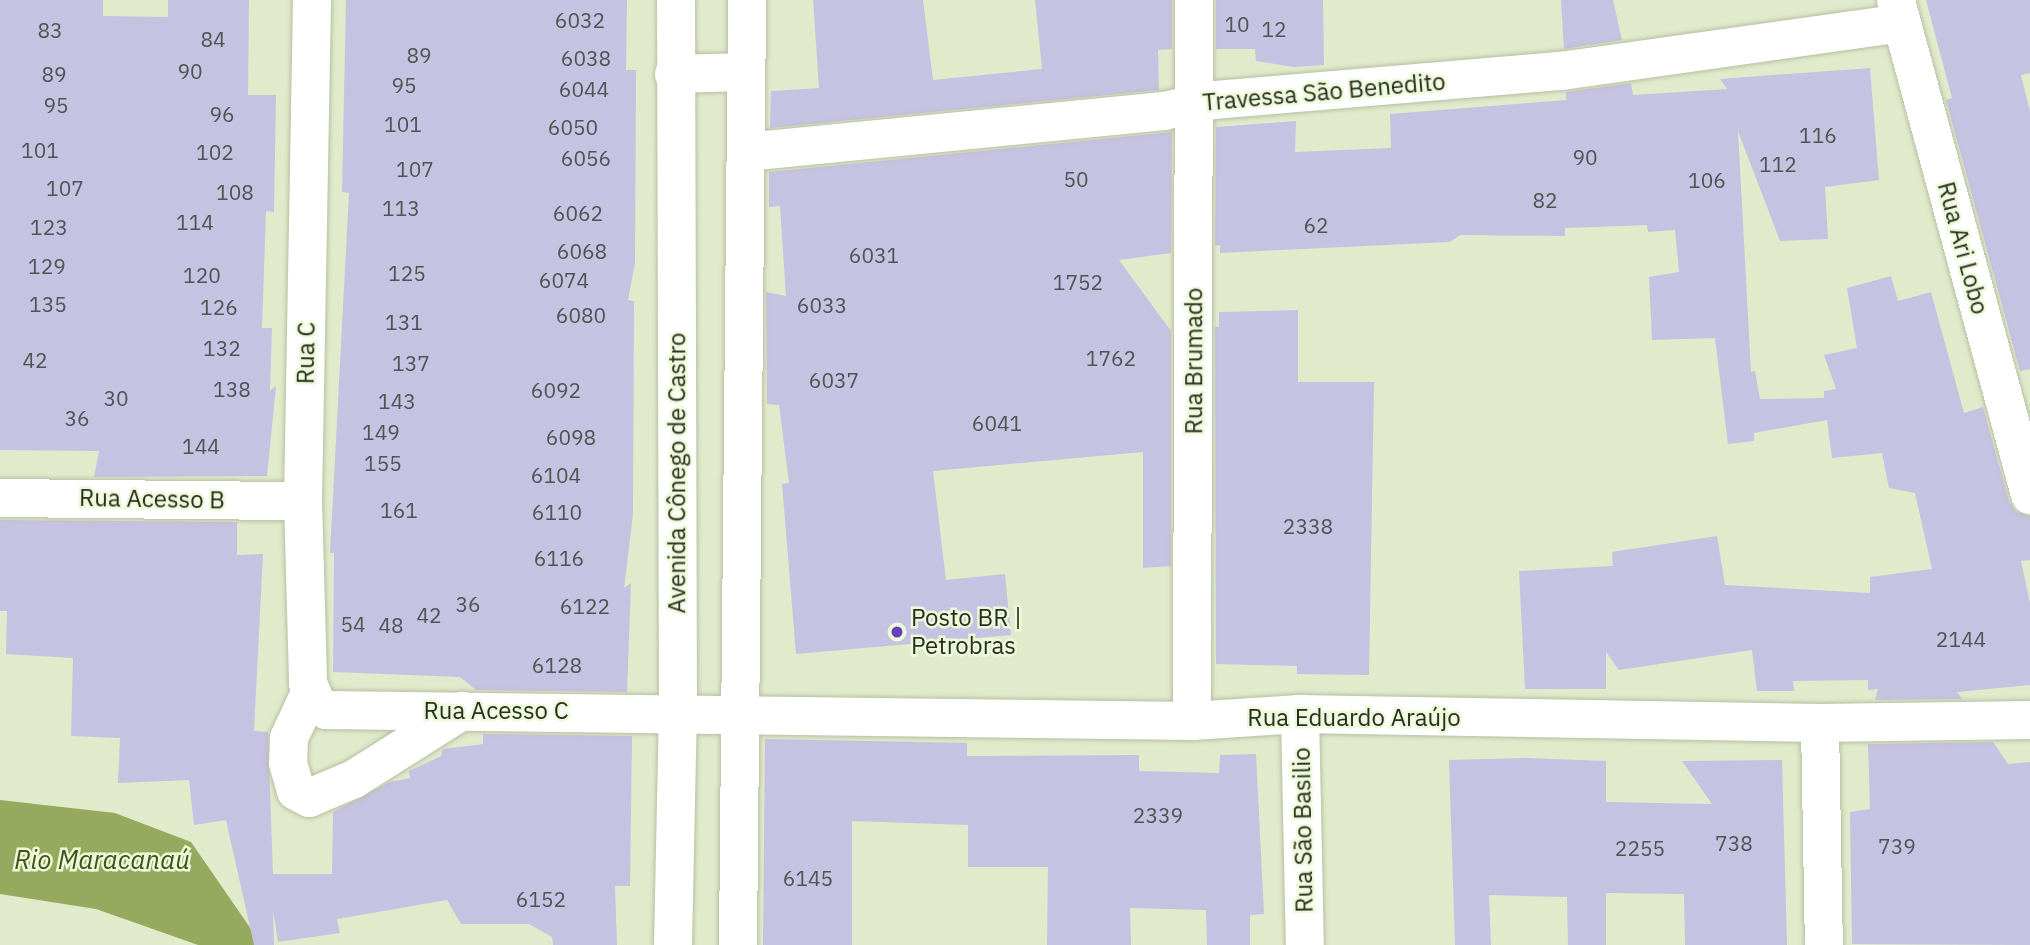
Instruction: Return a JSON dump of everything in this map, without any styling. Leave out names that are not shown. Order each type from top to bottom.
[{"type":"street","name":"Rua C","points":[[312,0],[303,501],[313,698]]},
{"type":"street","name":"Avenida Cônego de Castro","points":[[673,945],[678,712],[674,74],[676,0]]},
{"type":"street","points":[[738,945],[738,715],[747,0]]},
{"type":"street","name":"Rua Brumado","points":[[1192,721],[1196,102],[1194,0]]},
{"type":"street","name":"Travessa São Benedito","points":[[746,152],[1164,111],[1196,102],[1561,71],[1899,12]]},
{"type":"street","name":"Rua Ari Lobo","points":[[1899,12],[2030,495]]},
{"type":"street","points":[[674,74],[745,72]]},
{"type":"street","name":"Rua Acesso B","points":[[0,498],[303,501]]},
{"type":"street","points":[[313,698],[289,738],[288,763],[296,791],[309,798],[354,779],[462,711]]},
{"type":"street","name":"Rua Acesso C","points":[[313,698],[338,711],[678,712]]},
{"type":"street","name":"Rua Eduardo Araújo","points":[[678,712],[1192,721],[1300,715],[1820,723],[2030,720]]},
{"type":"street","name":"Rua São Basilio","points":[[1300,715],[1305,945]]},
{"type":"street","points":[[1820,723],[1824,945]]},
{"type":"water","name":"Rio Maracanaú","points":[[0,800],[115,813],[191,842],[262,945],[198,945],[96,909],[0,894]]},
{"type":"building","points":[[0,0],[103,0],[103,16],[168,17],[168,0],[249,0],[248,95],[276,95],[274,212],[266,211],[262,328],[272,328],[270,391],[276,386],[267,476],[94,477],[99,451],[0,450]]},
{"type":"building","points":[[346,0],[627,0],[626,70],[636,70],[635,262],[628,300],[634,301],[633,514],[624,588],[631,583],[627,692],[476,690],[460,677],[333,672],[334,553],[330,553],[349,193],[342,192]]},
{"type":"building","points":[[813,0],[923,0],[933,80],[1042,69],[1035,0],[1172,0],[1172,49],[1158,50],[1159,90],[770,128],[771,91],[819,88]]},
{"type":"building","points":[[1216,0],[1323,0],[1324,65],[1294,67],[1256,61],[1255,49],[1216,49]]},
{"type":"building","points":[[1561,0],[1613,0],[1622,40],[1564,49]]},
{"type":"building","points":[[1926,0],[2030,0],[2030,73],[2021,75],[2030,112],[2030,369],[2020,371],[1946,100],[1952,98]]},
{"type":"building","points":[[1870,68],[1879,180],[1825,187],[1828,239],[1780,241],[1738,131],[1751,372],[1755,371],[1760,399],[1824,398],[1824,391],[1836,389],[1824,355],[1857,348],[1847,288],[1891,276],[1898,301],[1931,292],[1964,413],[1983,407],[2009,501],[2015,511],[2030,516],[2030,560],[2021,561],[2030,603],[2030,685],[1957,692],[1962,699],[1875,700],[1878,689],[1868,690],[1868,680],[1793,681],[1794,691],[1757,691],[1752,650],[1619,670],[1606,652],[1606,689],[1525,689],[1519,571],[1613,566],[1612,552],[1717,536],[1725,585],[1870,593],[1870,577],[1932,569],[1915,493],[1889,488],[1882,453],[1832,458],[1827,420],[1754,433],[1754,441],[1728,444],[1715,338],[1652,340],[1649,277],[1679,272],[1675,230],[1648,232],[1647,225],[1565,228],[1565,236],[1460,235],[1450,242],[1220,253],[1220,245],[1215,246],[1216,127],[1296,121],[1295,152],[1391,148],[1390,114],[1566,100],[1566,92],[1631,83],[1633,95],[1727,89],[1720,79]]},
{"type":"building","points":[[1172,132],[1171,253],[1119,260],[1171,331],[1171,566],[1143,568],[1143,452],[933,471],[946,580],[1005,574],[1011,635],[796,654],[782,484],[789,483],[779,405],[767,404],[766,292],[786,296],[780,206],[769,207],[769,172]]},
{"type":"building","points":[[1298,310],[1298,382],[1374,382],[1369,675],[1297,674],[1297,666],[1216,664],[1215,327],[1219,327],[1219,312]]},
{"type":"building","points":[[0,520],[237,522],[237,555],[263,554],[254,731],[268,732],[273,874],[332,874],[333,812],[390,782],[410,778],[409,771],[441,756],[443,749],[483,744],[483,734],[632,736],[630,886],[615,886],[617,945],[553,945],[552,937],[529,924],[461,924],[447,900],[337,919],[340,933],[278,942],[273,910],[274,945],[254,945],[226,820],[194,825],[189,780],[118,783],[120,738],[71,736],[73,658],[6,654],[7,611],[0,611]]},
{"type":"building","points":[[765,739],[967,743],[967,756],[1139,755],[1139,771],[1219,773],[1220,755],[1256,754],[1264,914],[1250,915],[1250,945],[1207,945],[1206,910],[1130,908],[1131,945],[1047,945],[1048,867],[968,867],[968,825],[852,821],[852,945],[763,945]]},
{"type":"building","points":[[1993,742],[2008,764],[2030,762],[2030,945],[1852,944],[1850,812],[1870,809],[1868,744]]},
{"type":"building","points":[[1528,758],[1606,761],[1606,802],[1712,804],[1682,761],[1782,760],[1787,945],[1685,945],[1684,894],[1606,893],[1606,945],[1568,945],[1567,897],[1489,895],[1491,945],[1455,945],[1449,760]]},
{"type":"place","name":"Posto BR | Petrobras","points":[[897,632]]}]
